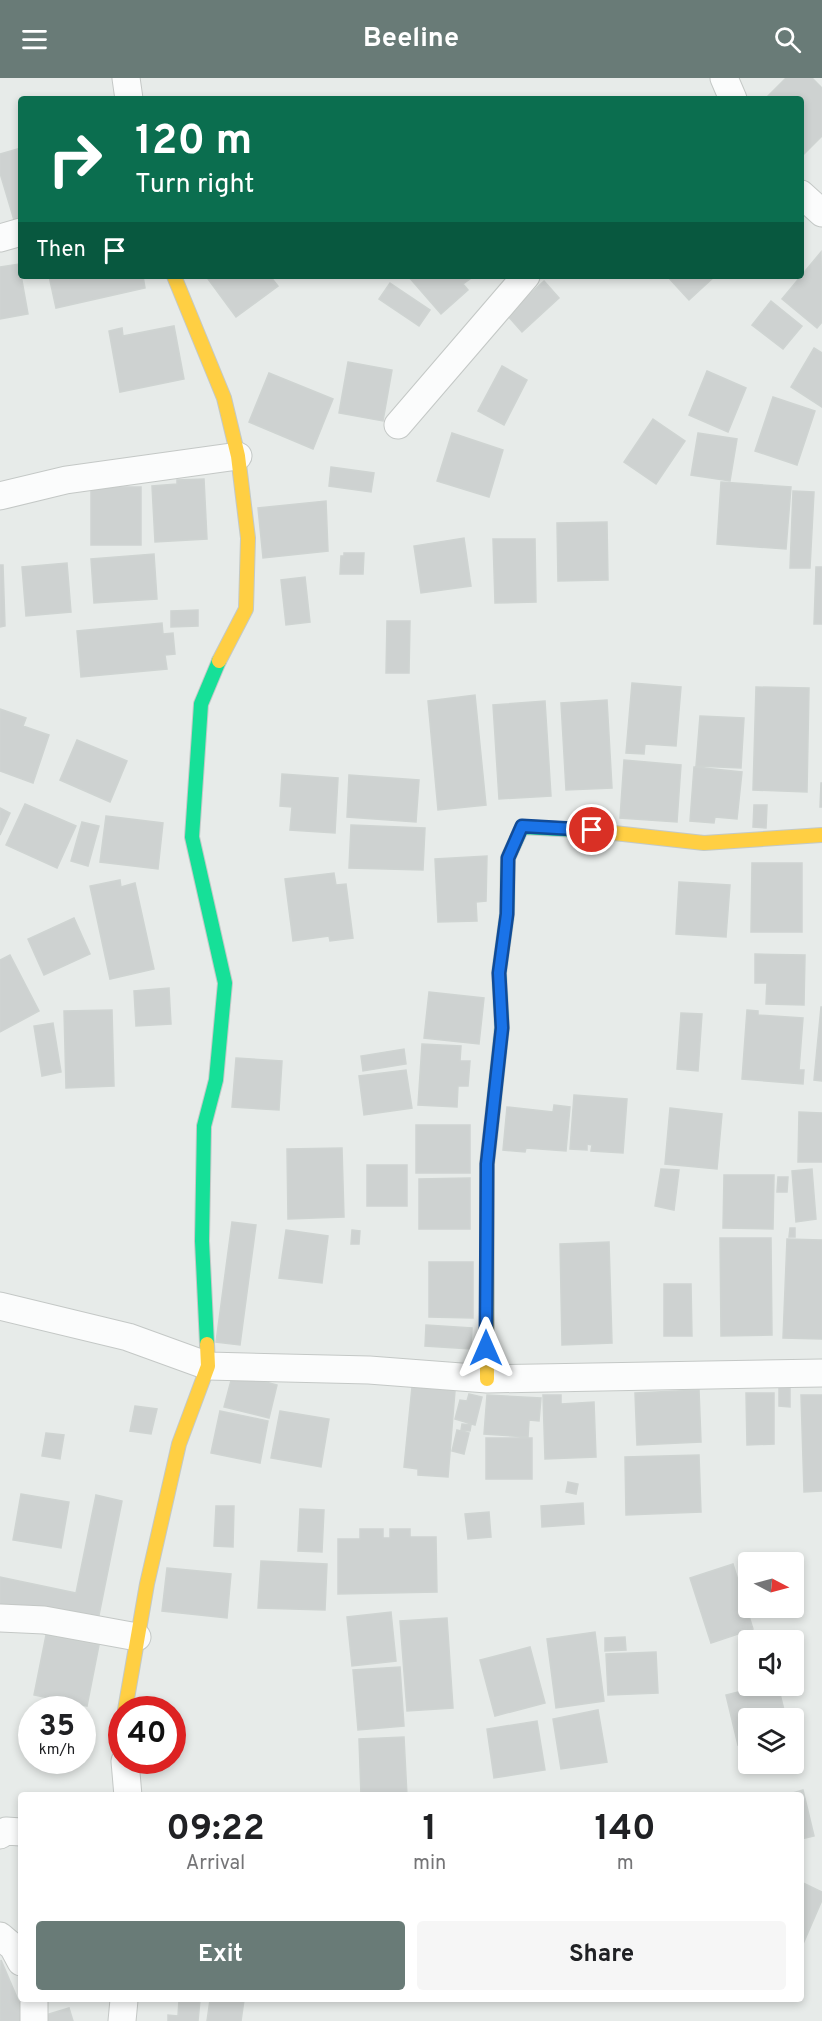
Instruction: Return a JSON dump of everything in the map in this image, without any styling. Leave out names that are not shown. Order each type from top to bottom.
[{"type":"street","points":[[126,78],[129,96]]},
{"type":"street","points":[[724,78],[731,96]]},
{"type":"street","points":[[804,197],[822,213]]},
{"type":"street","points":[[0,238],[18,233]]},
{"type":"street","points":[[127,1696],[137,1637],[179,1444],[208,1366],[202,1241],[204,1126],[216,1080],[225,983],[192,837],[201,704],[219,661],[246,609],[248,538],[238,456],[224,398],[175,279]]},
{"type":"street","points":[[398,425],[523,279]]},
{"type":"street","points":[[0,496],[66,480],[238,456]]},
{"type":"street","points":[[487,1379],[487,1164],[502,1028],[499,973],[507,914],[508,858],[522,826],[570,828],[704,843],[790,839],[822,835]]},
{"type":"street","points":[[0,1306],[128,1337],[208,1366],[369,1370],[487,1379],[822,1373]]},
{"type":"street","points":[[0,1618],[44,1620],[137,1637]]},
{"type":"street","points":[[126,1774],[128,1792]]},
{"type":"street","points":[[0,1835],[6,1831],[18,1832]]},
{"type":"street","points":[[0,1936],[13,1947],[18,1956]]},
{"type":"street","points":[[122,2021],[124,2002]]},
{"type":"building","points":[[786,78],[812,78],[822,88],[822,136],[804,154],[804,96],[768,96]]},
{"type":"building","points":[[18,149],[18,219],[14,220],[0,173],[0,154]]},
{"type":"building","points":[[821,252],[822,322],[817,328],[782,299],[799,279],[804,279],[804,272]]},
{"type":"building","points":[[18,264],[18,279],[22,279],[28,314],[0,319],[0,267]]},
{"type":"building","points":[[50,279],[144,279],[145,288],[56,308]]},
{"type":"building","points":[[208,279],[272,279],[278,286],[236,317]]},
{"type":"building","points":[[411,279],[470,279],[463,284],[468,290],[441,314]]},
{"type":"building","points":[[670,279],[712,279],[689,300]]},
{"type":"building","points":[[544,281],[559,298],[522,332],[507,315]]},
{"type":"building","points":[[390,283],[430,310],[419,326],[379,299]]},
{"type":"building","points":[[771,301],[802,326],[783,349],[752,325]]},
{"type":"building","points":[[174,326],[184,379],[120,392],[109,331],[122,328],[123,336]]},
{"type":"building","points":[[814,348],[822,353],[822,407],[791,387]]},
{"type":"building","points":[[348,362],[392,370],[383,421],[339,413]]},
{"type":"building","points":[[502,366],[527,380],[504,425],[478,411]]},
{"type":"building","points":[[707,371],[746,388],[728,432],[689,415]]},
{"type":"building","points":[[269,373],[333,399],[313,449],[249,422]]},
{"type":"building","points":[[773,397],[815,411],[797,465],[755,451]]},
{"type":"building","points":[[653,419],[685,441],[656,484],[624,462]]},
{"type":"building","points":[[452,433],[503,450],[489,497],[437,481]]},
{"type":"building","points":[[698,433],[737,439],[730,481],[691,475]]},
{"type":"building","points":[[331,467],[374,473],[371,492],[329,486]]},
{"type":"building","points":[[204,479],[207,539],[155,542],[152,486],[177,484],[177,480]]},
{"type":"building","points":[[721,482],[791,487],[786,549],[717,544]]},
{"type":"building","points":[[91,487],[141,487],[141,545],[91,545]]},
{"type":"building","points":[[793,491],[814,492],[810,568],[790,568]]},
{"type":"building","points":[[326,501],[328,551],[263,558],[258,508]]},
{"type":"building","points":[[607,522],[608,580],[558,581],[557,523]]},
{"type":"building","points":[[464,538],[471,586],[421,593],[414,546]]},
{"type":"building","points":[[493,539],[535,539],[536,602],[495,603]]},
{"type":"building","points":[[344,553],[364,553],[363,574],[340,574],[341,556],[344,556]]},
{"type":"building","points":[[154,554],[157,599],[94,603],[91,559]]},
{"type":"building","points":[[67,563],[71,612],[26,616],[22,567]]},
{"type":"building","points":[[0,565],[3,565],[5,626],[0,627]]},
{"type":"building","points":[[816,567],[822,567],[822,624],[814,624]]},
{"type":"building","points":[[305,577],[310,622],[286,625],[281,580]]},
{"type":"building","points":[[198,610],[198,626],[171,627],[171,611]]},
{"type":"building","points":[[387,621],[410,621],[409,673],[386,673]]},
{"type":"building","points":[[162,623],[163,634],[173,633],[175,654],[165,655],[167,669],[81,677],[77,631]]},
{"type":"building","points":[[632,683],[681,687],[676,746],[645,744],[644,754],[626,753]]},
{"type":"building","points":[[756,687],[809,688],[807,792],[753,790]]},
{"type":"building","points":[[475,695],[486,805],[438,810],[428,701]]},
{"type":"building","points":[[607,700],[612,788],[566,790],[561,703]]},
{"type":"building","points":[[545,701],[551,796],[499,799],[493,705]]},
{"type":"building","points":[[0,709],[26,718],[23,726],[49,735],[33,783],[0,771]]},
{"type":"building","points":[[700,716],[744,718],[741,768],[696,766]]},
{"type":"building","points":[[77,740],[127,761],[110,802],[60,780]]},
{"type":"building","points":[[624,760],[681,765],[677,822],[620,818]]},
{"type":"building","points":[[694,767],[742,772],[737,819],[715,817],[714,823],[690,821]]},
{"type":"building","points":[[282,774],[338,778],[335,833],[290,830],[292,807],[280,806]]},
{"type":"building","points":[[349,775],[419,780],[416,822],[347,817]]},
{"type":"building","points":[[821,783],[822,807],[820,807]]},
{"type":"building","points":[[25,804],[76,826],[57,868],[6,845]]},
{"type":"building","points":[[754,805],[767,805],[766,828],[753,827]]},
{"type":"building","points":[[0,808],[10,813],[0,835]]},
{"type":"building","points":[[106,816],[163,823],[158,869],[100,862]]},
{"type":"building","points":[[82,822],[99,826],[88,866],[71,861]]},
{"type":"building","points":[[351,825],[425,828],[423,870],[349,868]]},
{"type":"building","points":[[487,856],[486,901],[476,902],[477,921],[438,922],[435,859]]},
{"type":"building","points":[[752,863],[802,863],[802,932],[751,932]]},
{"type":"building","points":[[334,873],[336,885],[346,884],[353,938],[330,941],[329,936],[293,941],[285,879]]},
{"type":"building","points":[[120,880],[121,887],[135,883],[154,969],[110,979],[90,886]]},
{"type":"building","points":[[679,882],[730,885],[726,937],[676,934]]},
{"type":"building","points":[[74,918],[90,954],[44,975],[28,939]]},
{"type":"building","points":[[755,954],[805,955],[804,1005],[766,1004],[767,983],[755,983]]},
{"type":"building","points":[[10,955],[39,1011],[0,1032],[0,960]]},
{"type":"building","points":[[169,988],[171,1024],[136,1026],[134,991]]},
{"type":"building","points":[[429,992],[484,998],[479,1044],[424,1038]]},
{"type":"building","points":[[822,1007],[822,1081],[814,1080]]},
{"type":"building","points":[[112,1010],[114,1086],[66,1088],[64,1011]]},
{"type":"building","points":[[747,1010],[758,1011],[758,1015],[803,1018],[799,1070],[804,1070],[803,1084],[742,1079]]},
{"type":"building","points":[[681,1013],[702,1014],[698,1071],[677,1069]]},
{"type":"building","points":[[53,1023],[61,1072],[42,1076],[34,1026]]},
{"type":"building","points":[[422,1044],[461,1046],[460,1061],[470,1061],[468,1086],[458,1086],[457,1107],[418,1105]]},
{"type":"building","points":[[404,1049],[406,1064],[363,1071],[361,1056]]},
{"type":"building","points":[[236,1058],[282,1061],[279,1110],[232,1107]]},
{"type":"building","points":[[406,1070],[412,1108],[364,1115],[359,1076]]},
{"type":"building","points":[[574,1095],[627,1099],[623,1153],[591,1151],[592,1145],[587,1144],[587,1150],[570,1149]]},
{"type":"building","points":[[554,1105],[570,1107],[566,1151],[526,1148],[525,1152],[503,1150],[507,1107],[553,1112]]},
{"type":"building","points":[[670,1108],[722,1114],[717,1169],[665,1164]]},
{"type":"building","points":[[799,1112],[822,1113],[822,1162],[798,1162]]},
{"type":"building","points":[[416,1125],[470,1125],[470,1173],[416,1173]]},
{"type":"building","points":[[342,1148],[344,1217],[288,1219],[287,1149]]},
{"type":"building","points":[[367,1165],[407,1165],[407,1206],[367,1206]]},
{"type":"building","points":[[661,1169],[679,1170],[674,1210],[655,1206]]},
{"type":"building","points":[[812,1169],[816,1219],[796,1222],[792,1171]]},
{"type":"building","points":[[724,1175],[774,1175],[773,1229],[723,1228]]},
{"type":"building","points":[[778,1177],[788,1177],[787,1192],[777,1192]]},
{"type":"building","points":[[470,1178],[470,1229],[419,1229],[419,1179]]},
{"type":"building","points":[[232,1222],[256,1225],[240,1345],[216,1342]]},
{"type":"building","points":[[790,1228],[795,1228],[795,1237],[789,1237]]},
{"type":"building","points":[[286,1230],[328,1236],[322,1283],[279,1278]]},
{"type":"building","points":[[352,1230],[360,1231],[359,1244],[351,1244]]},
{"type":"building","points":[[720,1238],[771,1238],[772,1335],[721,1336]]},
{"type":"building","points":[[787,1239],[822,1240],[822,1339],[783,1338]]},
{"type":"building","points":[[609,1242],[612,1343],[562,1345],[560,1244]]},
{"type":"building","points":[[429,1262],[473,1262],[473,1318],[429,1317]]},
{"type":"building","points":[[664,1284],[691,1284],[692,1336],[664,1336]]},
{"type":"building","points":[[426,1325],[472,1328],[471,1349],[425,1346]]},
{"type":"building","points":[[233,1373],[277,1385],[269,1418],[224,1407]]},
{"type":"building","points":[[779,1381],[790,1381],[790,1407],[779,1406]]},
{"type":"building","points":[[412,1387],[455,1391],[448,1477],[418,1475],[418,1469],[404,1467]]},
{"type":"building","points":[[699,1390],[701,1442],[637,1445],[635,1393]]},
{"type":"building","points":[[746,1393],[774,1393],[774,1444],[747,1445]]},
{"type":"building","points":[[469,1394],[482,1397],[475,1425],[455,1419],[460,1400],[467,1401]]},
{"type":"building","points":[[487,1395],[541,1398],[539,1421],[529,1420],[528,1437],[484,1434]]},
{"type":"building","points":[[543,1395],[561,1395],[561,1404],[594,1402],[596,1457],[545,1459]]},
{"type":"building","points":[[801,1395],[822,1395],[822,1491],[804,1492]]},
{"type":"building","points":[[135,1406],[157,1409],[151,1434],[130,1431]]},
{"type":"building","points":[[220,1411],[268,1421],[260,1463],[211,1453]]},
{"type":"building","points":[[280,1411],[329,1419],[321,1467],[271,1458]]},
{"type":"building","points":[[462,1424],[471,1425],[470,1431],[461,1430]]},
{"type":"building","points":[[457,1430],[469,1433],[464,1454],[452,1451]]},
{"type":"building","points":[[46,1433],[64,1435],[60,1459],[42,1456]]},
{"type":"building","points":[[486,1438],[532,1438],[532,1479],[486,1479]]},
{"type":"building","points":[[699,1455],[701,1512],[626,1515],[625,1457]]},
{"type":"building","points":[[568,1482],[578,1484],[576,1494],[566,1492]]},
{"type":"building","points":[[21,1494],[69,1502],[61,1548],[13,1540]]},
{"type":"building","points":[[96,1495],[122,1501],[97,1625],[0,1605],[0,1577],[76,1593]]},
{"type":"building","points":[[583,1503],[584,1524],[542,1527],[541,1506]]},
{"type":"building","points":[[216,1506],[234,1506],[233,1547],[214,1546]]},
{"type":"building","points":[[300,1509],[324,1510],[322,1552],[298,1551]]},
{"type":"building","points":[[489,1512],[491,1537],[468,1539],[465,1514]]},
{"type":"building","points":[[360,1529],[383,1529],[383,1538],[390,1538],[390,1529],[410,1529],[410,1537],[436,1537],[437,1592],[338,1594],[338,1539],[360,1539]]},
{"type":"building","points":[[261,1561],[327,1564],[325,1610],[258,1608]]},
{"type":"building","points":[[733,1564],[738,1580],[738,1618],[750,1618],[753,1629],[738,1630],[738,1634],[711,1643],[690,1578]]},
{"type":"building","points":[[167,1568],[231,1574],[227,1618],[162,1611]]},
{"type":"building","points":[[391,1612],[396,1661],[352,1666],[347,1617]]},
{"type":"building","points":[[447,1618],[453,1708],[407,1711],[400,1621]]},
{"type":"building","points":[[595,1632],[604,1701],[556,1708],[547,1639]]},
{"type":"building","points":[[46,1635],[99,1645],[89,1696],[34,1695]]},
{"type":"building","points":[[625,1637],[626,1650],[605,1651],[605,1638]]},
{"type":"building","points":[[530,1647],[545,1703],[495,1716],[480,1660]]},
{"type":"building","points":[[656,1652],[658,1693],[608,1695],[606,1654]]},
{"type":"building","points":[[400,1667],[404,1726],[358,1730],[353,1670]]},
{"type":"building","points":[[738,1692],[738,1696],[780,1696],[784,1708],[738,1708],[738,1745],[726,1695]]},
{"type":"building","points":[[598,1710],[607,1762],[561,1769],[553,1719]]},
{"type":"building","points":[[537,1721],[545,1770],[494,1778],[487,1729]]},
{"type":"building","points":[[404,1737],[407,1792],[361,1792],[359,1739]]},
{"type":"building","points":[[804,1794],[814,1836],[804,1838]]},
{"type":"building","points":[[804,1883],[822,1892],[822,1900],[804,1942]]},
{"type":"building","points":[[1,1960],[27,2021],[0,2021]]},
{"type":"building","points":[[179,2002],[200,2002],[198,2021],[168,2021],[168,2015],[178,2016]]},
{"type":"building","points":[[210,2002],[244,2002],[241,2021],[207,2021]]},
{"type":"building","points":[[69,2008],[73,2021],[40,2021],[39,2017]]},
{"type":"traffic: fast","points":[[207,1344],[202,1241],[204,1126],[216,1080],[225,983],[192,837],[201,704],[219,661]]},
{"type":"traffic: fast","points":[[493,1110],[502,1027],[499,973],[507,914],[508,858],[522,827],[596,831]]},
{"type":"traffic: slow","points":[[175,279],[224,398],[238,456],[248,538],[246,609],[219,661]]},
{"type":"traffic: slow","points":[[596,831],[704,843],[822,835]]},
{"type":"traffic: slow","points":[[487,1379],[487,1164],[493,1110]]},
{"type":"traffic: slow","points":[[127,1696],[147,1584],[179,1444],[208,1366],[207,1344]]},
{"type":"route","points":[[486,1348],[487,1164],[502,1028],[499,973],[507,914],[508,858],[522,826],[592,830]]}]
